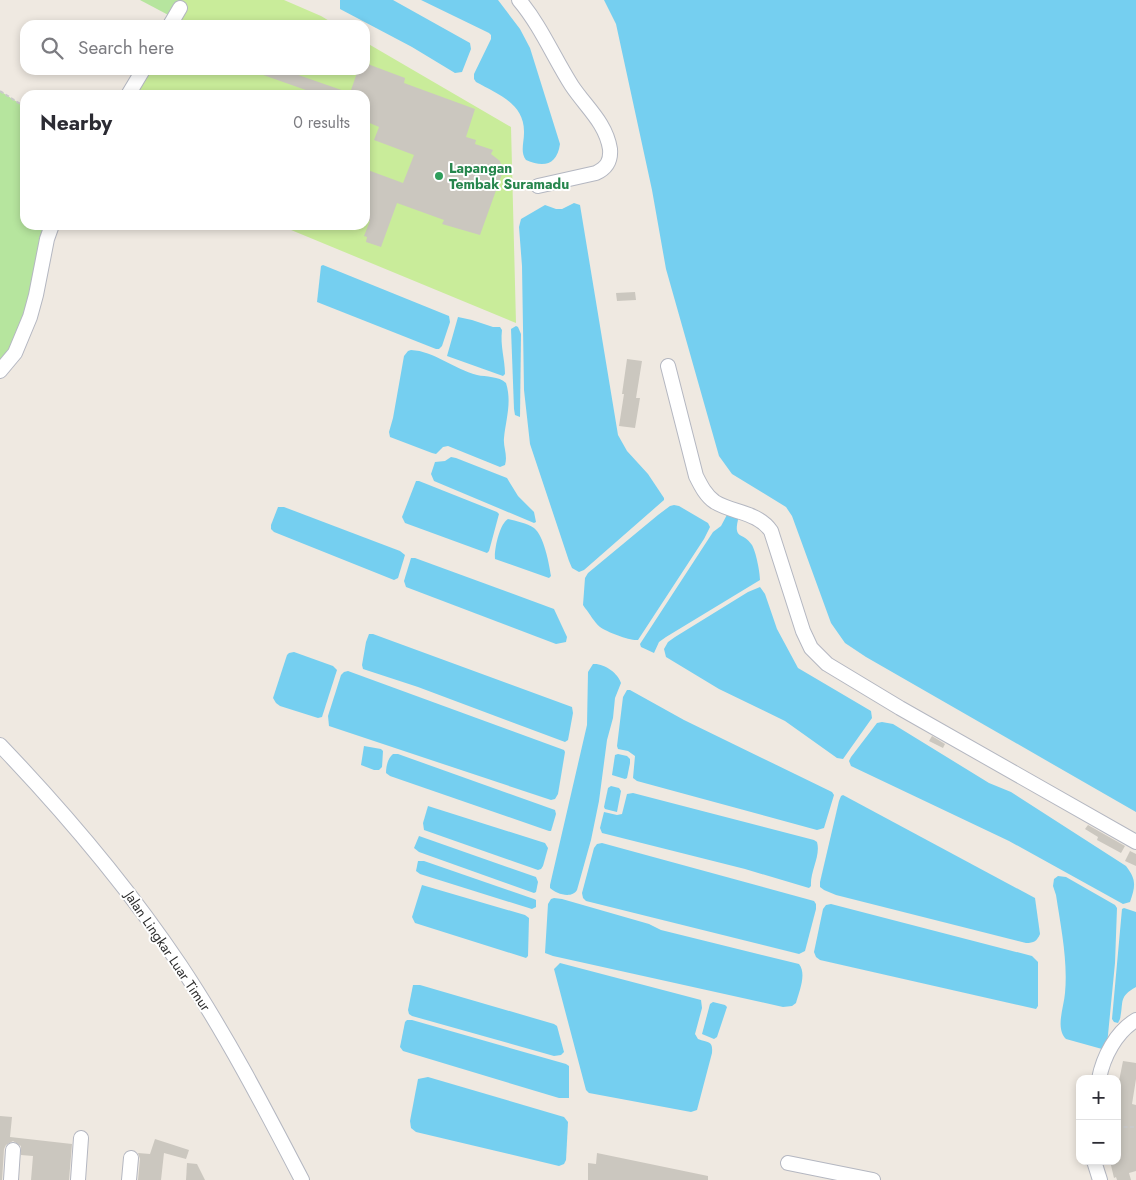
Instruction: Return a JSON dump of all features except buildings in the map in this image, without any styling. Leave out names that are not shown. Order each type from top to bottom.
[{"type":"street","points":[[519,0],[543,35],[572,86],[598,119],[607,136],[610,148],[609,163],[604,169],[596,173],[538,186]]},
{"type":"street","points":[[173,20],[180,8]]},
{"type":"street","points":[[131,90],[140,75]]},
{"type":"street","points":[[0,371],[14,353],[30,317],[50,230]]},
{"type":"street","points":[[668,366],[696,476],[705,493],[716,502],[759,519],[771,531],[803,631],[811,648],[818,656],[900,708],[1136,842]]},
{"type":"street","name":"Jalan Lingkar Luar Timur","points":[[0,745],[93,847],[134,900],[180,965],[223,1033],[302,1180]]},
{"type":"street","points":[[1101,1075],[1118,1035],[1136,1020]]},
{"type":"street","points":[[78,1180],[81,1138]]},
{"type":"street","points":[[11,1180],[13,1150]]},
{"type":"street","points":[[130,1180],[131,1158]]},
{"type":"street","points":[[788,1163],[873,1180]]},
{"type":"street","points":[[1095,1165],[1100,1180]]},
{"type":"path","points":[[0,91],[20,104]]},
{"type":"path","points":[[1121,1127],[1136,1127]]},
{"type":"green space","points":[[140,0],[182,0],[174,18]]},
{"type":"green space","points":[[182,0],[284,0],[328,20],[173,20]]},
{"type":"green space","name":"Lapangan Tembak Suramadu","points":[[370,45],[511,127],[516,323],[291,230],[370,230],[370,90],[131,90],[140,75],[370,75]]},
{"type":"green space","points":[[0,91],[20,104],[20,230],[51,230],[15,353],[0,362]]},
{"type":"water","points":[[340,0],[393,0],[470,43],[471,49],[462,72],[455,73],[370,25],[370,20],[361,20],[340,9]]},
{"type":"water","points":[[421,0],[498,0],[520,29],[530,48],[560,144],[553,160],[549,163],[538,164],[526,160],[523,151],[523,123],[520,114],[509,101],[474,79],[474,74],[491,39],[491,35]]},
{"type":"water","points":[[604,0],[1136,0],[1136,812],[866,657],[845,643],[831,623],[792,516],[786,507],[732,474],[719,456],[666,269],[652,190],[616,24]]},
{"type":"water","points":[[574,203],[580,205],[618,435],[627,451],[648,474],[664,498],[584,570],[579,572],[572,568],[569,561],[530,444],[524,390],[522,266],[519,227],[521,219],[545,205],[562,209]]},
{"type":"water","points":[[323,265],[449,316],[450,322],[442,346],[436,349],[317,302],[321,266]]},
{"type":"water","points":[[458,317],[493,327],[500,327],[502,330],[505,368],[503,376],[447,356]]},
{"type":"water","points":[[516,326],[521,334],[520,417],[515,415],[514,409],[511,329]]},
{"type":"water","points":[[411,350],[428,353],[469,372],[496,378],[506,383],[509,404],[504,438],[505,465],[500,467],[448,446],[443,447],[436,454],[390,437],[389,432],[404,356]]},
{"type":"water","points":[[451,457],[507,478],[518,496],[534,512],[536,522],[534,523],[434,481],[431,474],[435,462],[445,461]]},
{"type":"water","points":[[416,481],[497,512],[499,514],[489,551],[487,553],[405,523],[402,517]]},
{"type":"water","points":[[674,505],[708,523],[710,527],[704,539],[638,640],[624,638],[603,629],[596,623],[583,605],[585,578],[588,573],[658,515]]},
{"type":"water","points":[[278,507],[284,507],[400,551],[405,555],[398,578],[394,580],[274,532],[271,529],[271,525]]},
{"type":"water","points":[[729,511],[739,516],[737,529],[740,535],[752,545],[758,562],[760,580],[666,637],[659,642],[654,653],[641,647],[640,644],[713,532],[721,526]]},
{"type":"water","points":[[508,519],[528,525],[538,532],[547,557],[551,576],[549,578],[495,559],[498,537],[502,526]]},
{"type":"water","points":[[411,558],[554,609],[567,637],[566,642],[556,644],[406,587],[404,581]]},
{"type":"water","points":[[760,587],[765,594],[777,629],[798,668],[871,711],[872,718],[843,759],[837,758],[785,721],[719,689],[666,657],[664,649],[668,642],[748,592]]},
{"type":"water","points":[[369,634],[572,707],[573,713],[568,740],[565,742],[418,687],[363,669],[362,665]]},
{"type":"water","points":[[294,652],[333,666],[337,670],[322,717],[318,718],[280,706],[273,698],[287,655]]},
{"type":"water","points":[[593,664],[602,665],[610,669],[621,683],[615,698],[591,840],[577,890],[575,893],[564,895],[550,888],[550,885],[587,725],[588,672]]},
{"type":"water","points":[[348,671],[564,750],[558,794],[555,799],[551,800],[329,726],[328,716],[341,675]]},
{"type":"water","points":[[627,690],[832,792],[834,795],[824,828],[817,830],[637,781],[633,778],[635,756],[628,751],[618,749],[617,746],[623,697]]},
{"type":"water","points":[[877,723],[893,724],[989,783],[1011,792],[1126,866],[1132,875],[1134,883],[1130,902],[1123,904],[1009,841],[851,766],[849,761],[851,757]]},
{"type":"water","points":[[364,746],[383,751],[382,767],[379,770],[361,765]]},
{"type":"water","points":[[393,754],[398,754],[555,810],[556,814],[551,831],[390,776],[386,773],[386,768]]},
{"type":"water","points":[[615,755],[627,756],[630,759],[627,778],[625,779],[612,775]]},
{"type":"water","points":[[611,786],[619,788],[621,791],[617,812],[605,809],[604,807],[608,788]]},
{"type":"water","points":[[633,793],[814,840],[817,842],[818,853],[811,886],[809,888],[745,869],[602,833],[600,828],[604,812],[617,815],[622,814],[627,794]]},
{"type":"water","points":[[843,795],[1035,898],[1040,934],[1038,938],[1033,942],[1026,943],[836,895],[824,890],[820,887],[820,882],[839,801]]},
{"type":"water","points":[[428,806],[545,843],[548,848],[543,866],[538,870],[424,830],[423,823]]},
{"type":"water","points":[[419,836],[536,877],[538,882],[536,892],[534,893],[419,852],[414,848]]},
{"type":"water","points":[[602,843],[814,901],[816,909],[805,951],[799,954],[586,901],[582,893],[594,848],[597,844]]},
{"type":"water","points":[[418,861],[424,861],[534,899],[536,900],[536,907],[532,909],[420,874],[416,871]]},
{"type":"water","points":[[1058,876],[1066,877],[1115,905],[1117,908],[1115,963],[1107,1045],[1102,1049],[1066,1039],[1061,1029],[1066,969],[1062,932],[1053,886],[1054,879]]},
{"type":"water","points":[[422,885],[525,915],[529,918],[528,956],[526,958],[415,923],[412,917]]},
{"type":"water","points":[[554,898],[649,924],[661,930],[799,964],[802,978],[796,1003],[792,1006],[783,1007],[545,953],[548,904]]},
{"type":"water","points":[[831,904],[1032,956],[1038,962],[1038,1006],[1036,1009],[820,960],[814,952],[823,909],[826,905]]},
{"type":"water","points":[[1122,909],[1136,912],[1136,987],[1124,997],[1118,1023],[1112,1019]]},
{"type":"water","points":[[560,963],[701,1000],[702,1008],[695,1034],[698,1039],[711,1044],[712,1053],[697,1110],[691,1112],[589,1093],[586,1090],[554,969]]},
{"type":"water","points":[[413,985],[420,985],[554,1024],[557,1026],[564,1052],[561,1055],[554,1056],[412,1016],[408,1010]]},
{"type":"water","points":[[713,1002],[727,1007],[717,1037],[714,1039],[702,1034],[710,1004]]},
{"type":"water","points":[[407,1020],[566,1064],[569,1066],[569,1098],[559,1098],[403,1051],[400,1047]]},
{"type":"water","points":[[428,1077],[564,1117],[568,1122],[566,1160],[564,1164],[559,1166],[416,1132],[411,1128],[410,1121],[418,1079]]},
{"type":"place","name":"Lapangan Tembak Suramadu","points":[[439,176]]}]
